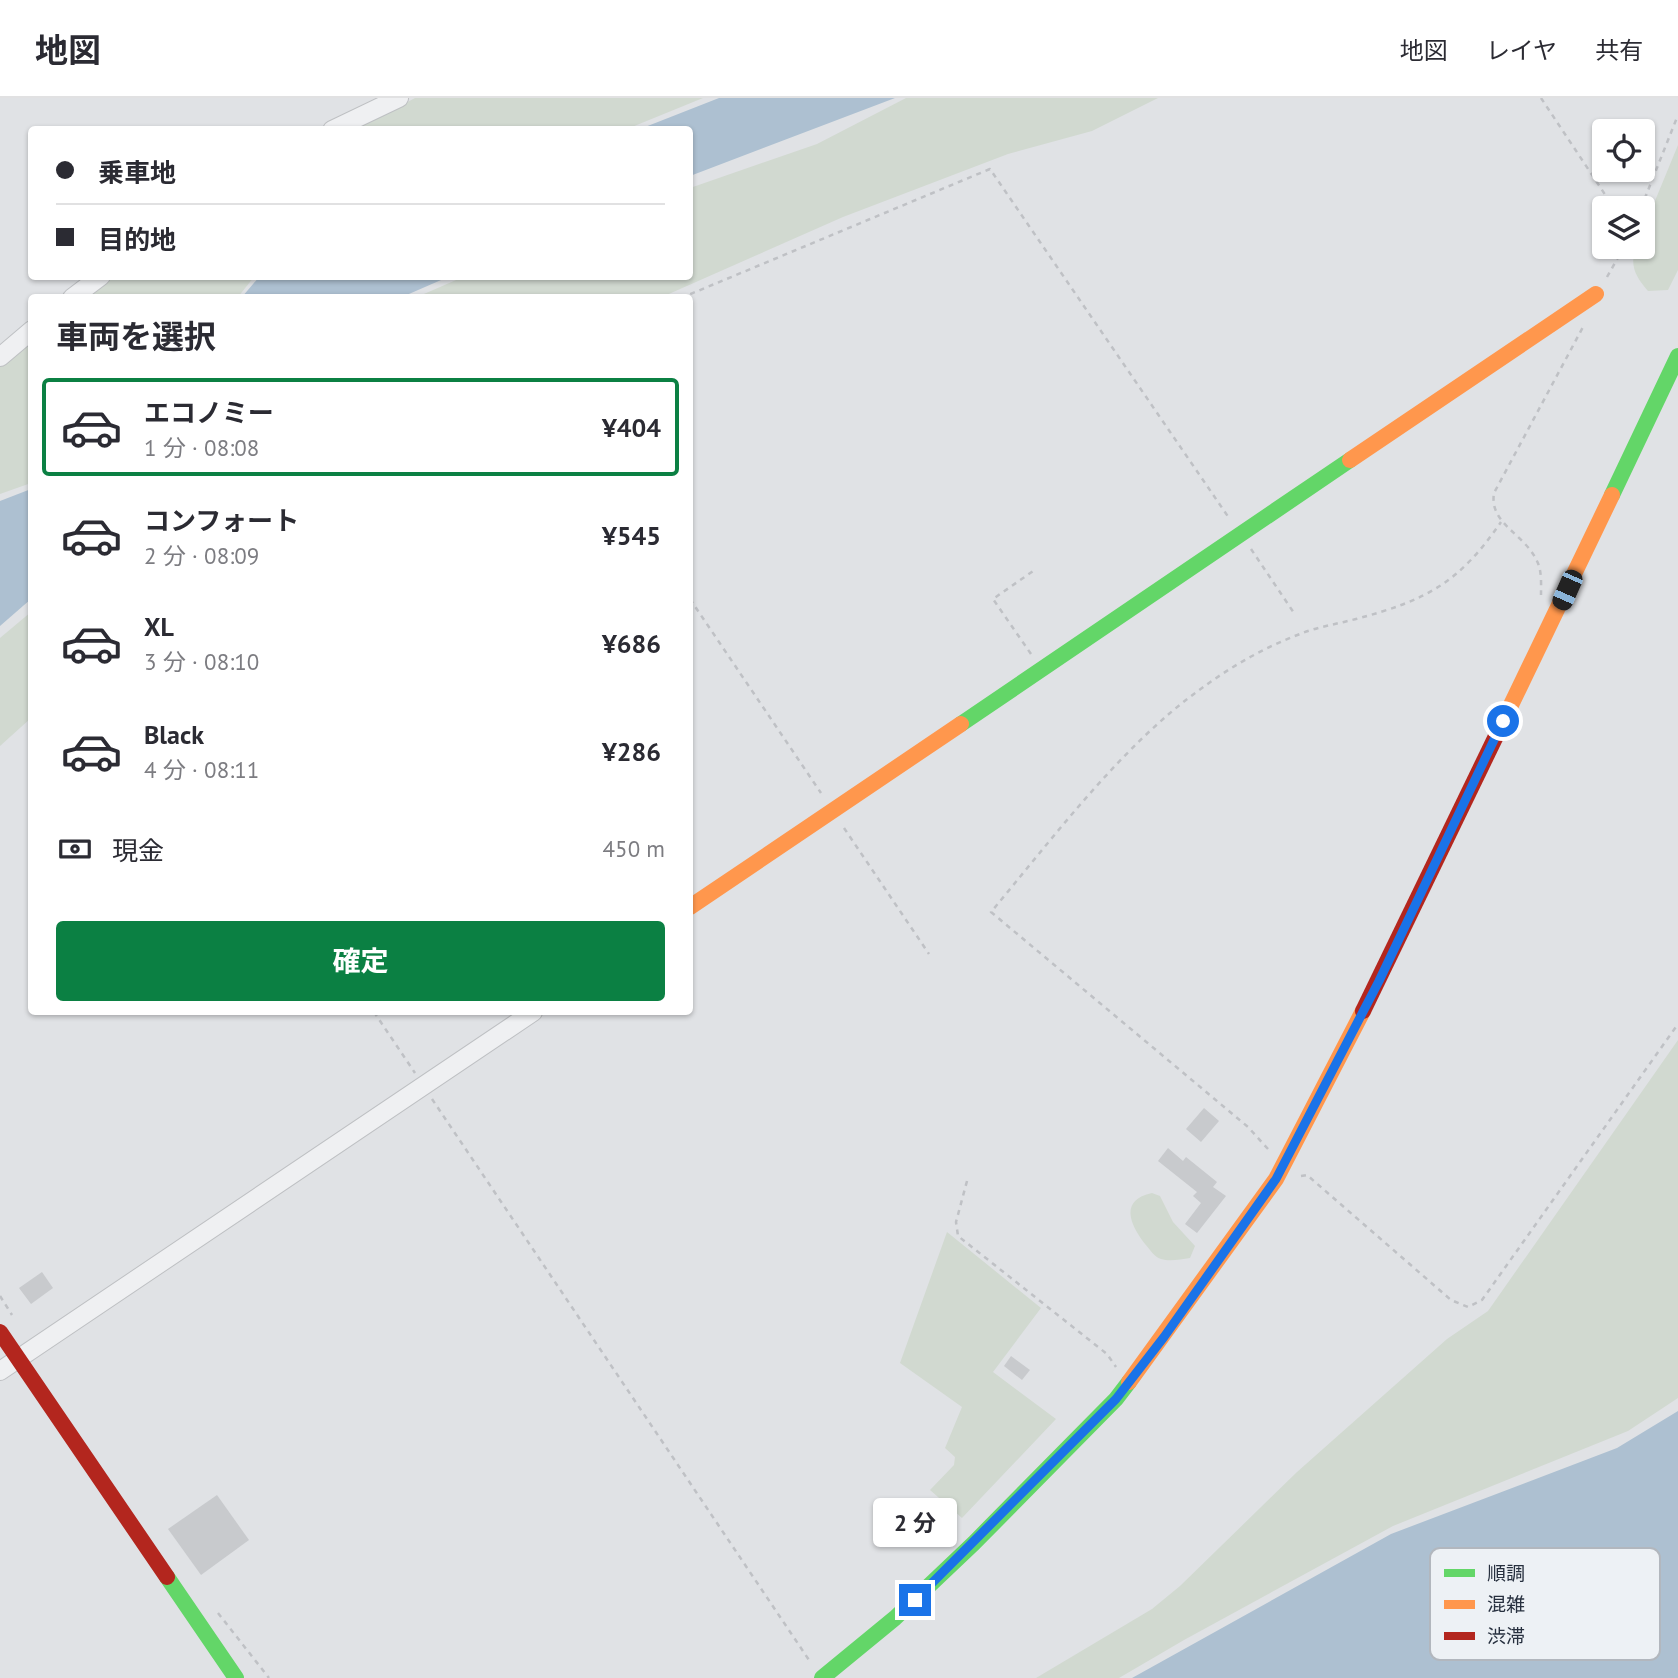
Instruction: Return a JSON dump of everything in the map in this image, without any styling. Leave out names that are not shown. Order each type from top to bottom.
[{"type":"street","points":[[340,126],[399,98]]},
{"type":"street","points":[[77,294],[96,280]]},
{"type":"street","points":[[693,904],[1596,294]]},
{"type":"street","points":[[0,357],[28,333]]},
{"type":"street","points":[[818,1672],[895,1619],[1108,1408],[1129,1383],[1276,1179],[1379,981],[1678,356]]},
{"type":"street","points":[[0,1371],[529,1015]]},
{"type":"street","points":[[0,1332],[236,1678]]},
{"type":"path","points":[[1541,98],[1606,196]]},
{"type":"path","points":[[1646,196],[1678,115]]},
{"type":"path","points":[[691,294],[990,169],[1294,613]]},
{"type":"path","points":[[1541,603],[1538,563],[1525,542],[1502,522],[1492,504],[1494,493],[1582,328],[1596,294],[1617,259]]},
{"type":"path","points":[[1502,522],[1480,552],[1444,585],[1416,601],[1301,633],[1256,653],[1200,689],[1139,743],[1083,802],[991,912],[1248,1127],[1268,1148],[1276,1179],[1307,1175],[1451,1300],[1468,1307],[1482,1300],[1678,1024]]},
{"type":"path","points":[[1036,569],[993,599],[1041,668]]},
{"type":"path","points":[[693,603],[929,954]]},
{"type":"path","points":[[376,1015],[818,1672]]},
{"type":"path","points":[[967,1181],[956,1222],[958,1236],[1107,1354],[1129,1383]]},
{"type":"shaded area","points":[[415,98],[703,98],[634,126],[362,126]]},
{"type":"shaded area","points":[[906,98],[1158,98],[1092,131],[1008,154],[843,217],[669,294],[424,294],[456,280],[693,280],[693,187],[817,144]]},
{"type":"shaded area","points":[[1678,145],[1678,270],[1668,290],[1648,291],[1635,271],[1633,260],[1655,259],[1655,201]]},
{"type":"shaded area","points":[[108,280],[252,280],[240,294],[90,294]]},
{"type":"shaded area","points":[[28,341],[28,484],[0,494],[0,364]]},
{"type":"shaded area","points":[[28,615],[28,721],[0,746],[0,638]]},
{"type":"shaded area","points":[[1678,1040],[1678,1398],[1628,1431],[1393,1526],[1119,1678],[1036,1678],[1152,1609],[1180,1586],[1297,1472],[1447,1339],[1488,1311]]},
{"type":"shaded area","points":[[1152,1193],[1160,1196],[1173,1222],[1195,1246],[1190,1258],[1159,1258],[1139,1236],[1132,1220],[1132,1207],[1142,1196]]},
{"type":"shaded area","points":[[947,1232],[1041,1308],[993,1372],[1056,1419],[962,1518],[930,1490],[954,1465],[955,1457],[945,1448],[962,1407],[900,1363]]},
{"type":"water","points":[[719,98],[895,98],[693,175],[693,126],[648,126]]},
{"type":"water","points":[[256,280],[441,280],[409,294],[245,294]]},
{"type":"water","points":[[28,490],[28,602],[0,626],[0,501]]},
{"type":"water","points":[[1678,1411],[1678,1678],[1132,1678],[1391,1534],[1617,1448]]},
{"type":"building","points":[[1204,1108],[1219,1121],[1201,1142],[1186,1129]]},
{"type":"building","points":[[1168,1148],[1183,1161],[1186,1157],[1217,1182],[1213,1187],[1226,1196],[1197,1233],[1185,1224],[1201,1203],[1193,1196],[1197,1192],[1158,1161]]},
{"type":"building","points":[[42,1272],[53,1288],[31,1304],[19,1288]]},
{"type":"building","points":[[1011,1356],[1030,1370],[1022,1380],[1004,1366]]},
{"type":"building","points":[[217,1495],[249,1540],[201,1575],[168,1529]]},
{"type":"traffic: fast","points":[[1612,495],[1678,356]]},
{"type":"traffic: fast","points":[[961,724],[1350,460]]},
{"type":"traffic: fast","points":[[822,1678],[895,1618],[974,1543],[1116,1399],[1129,1382]]},
{"type":"traffic: fast","points":[[167,1577],[236,1678]]},
{"type":"traffic: slow","points":[[1350,460],[1596,294]]},
{"type":"traffic: slow","points":[[1498,732],[1612,495]]},
{"type":"traffic: slow","points":[[693,905],[961,724]]},
{"type":"traffic: slow","points":[[1129,1382],[1276,1179],[1363,1011]]},
{"type":"traffic: jam","points":[[1363,1011],[1498,732]]},
{"type":"traffic: jam","points":[[0,1332],[167,1577]]},
{"type":"route","points":[[915,1600],[1116,1399],[1164,1337],[1276,1179],[1379,981],[1503,721]]}]
